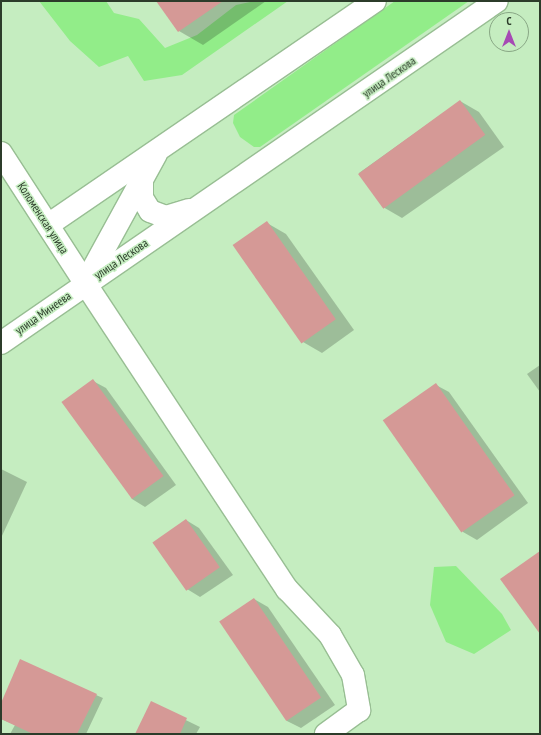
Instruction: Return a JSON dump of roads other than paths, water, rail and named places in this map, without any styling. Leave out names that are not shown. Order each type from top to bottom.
[{"type":"main road","name":"улица Лескова","points":[[86,283],[158,151],[375,1]]},
{"type":"main road","name":"улица Лескова","points":[[86,283],[498,1]]},
{"type":"main road","points":[[48,225],[158,151]]},
{"type":"main road","name":"Коломенская улица","points":[[1,153],[287,589],[330,635],[353,675],[359,710],[326,734]]},
{"type":"main road","points":[[142,180],[142,198],[150,211],[166,217],[196,209]]},
{"type":"main road","name":"улица Минеева","points":[[1,343],[86,283]]}]
